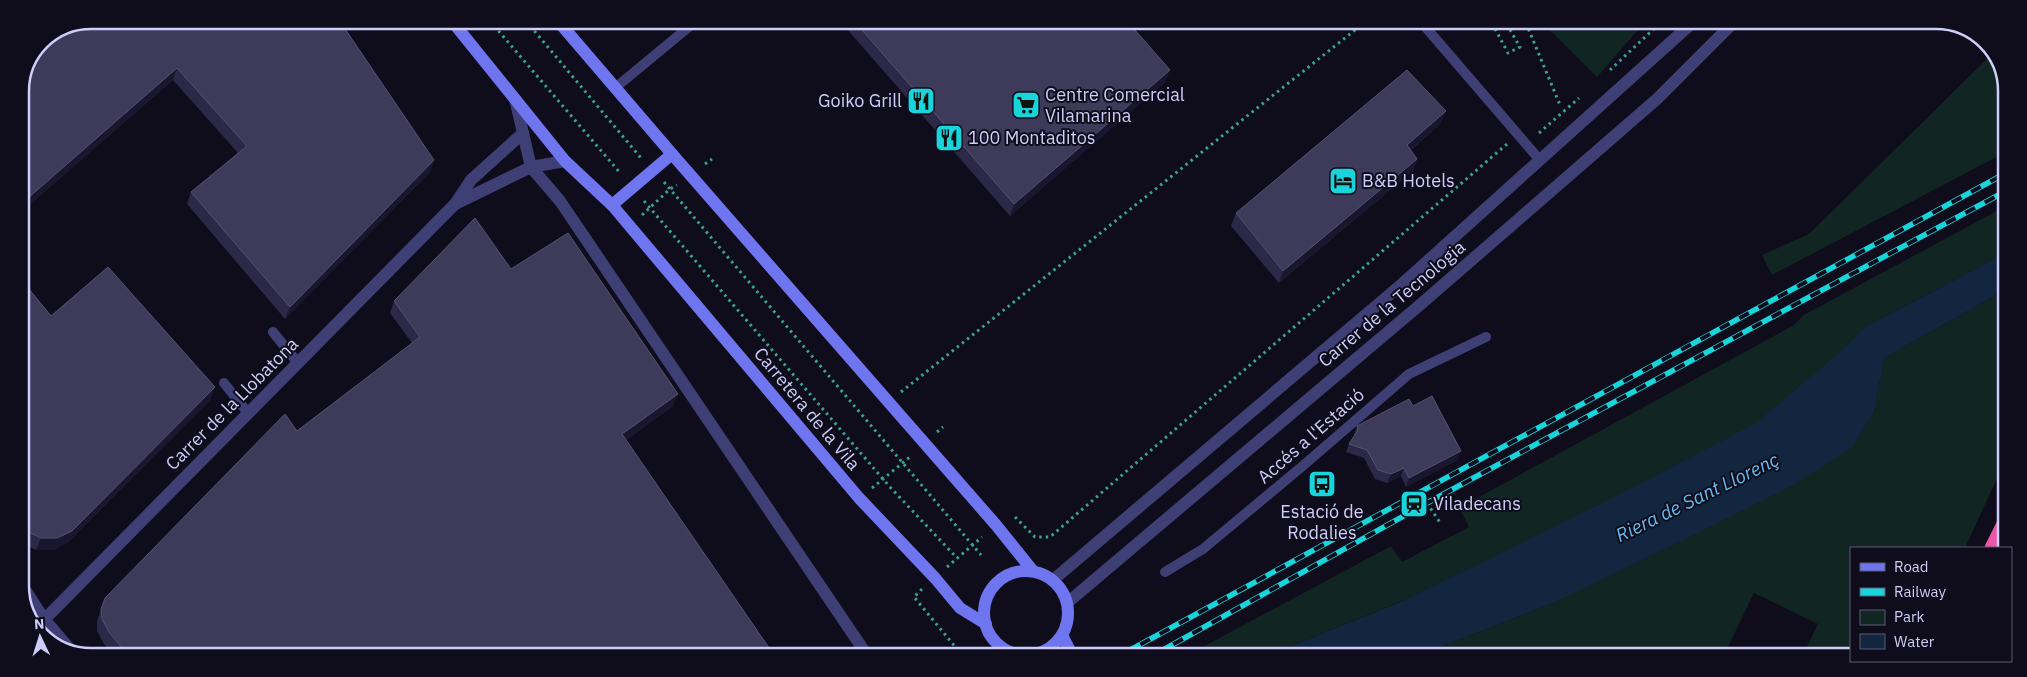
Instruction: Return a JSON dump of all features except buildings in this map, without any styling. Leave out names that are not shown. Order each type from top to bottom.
[{"type":"street","name":"Carretera de la Vila","points":[[458,29],[565,161],[612,205],[859,498],[935,578],[960,608],[986,624]]},
{"type":"street","points":[[565,29],[996,525],[1032,571]]},
{"type":"street","name":"Carrer de la Tecnologia","points":[[1053,580],[1402,284],[1685,29]]},
{"type":"street","name":"Carrer de la Tecnologia","points":[[1067,603],[1421,304],[1657,99],[1727,29]]},
{"type":"street","points":[[515,99],[531,167],[560,201],[862,648]]},
{"type":"street","name":"Carrer de la Llobatona","points":[[51,612],[455,204],[470,180],[523,133]]},
{"type":"street","points":[[612,205],[672,154]]},
{"type":"street","name":"Carrer de la Llobatona","points":[[455,204],[531,167],[565,161]]},
{"type":"street","points":[[1006,648],[996,642],[986,624],[984,608],[995,585],[1008,575],[1016,572],[1032,571],[1053,580],[1062,590],[1067,603],[1067,623],[1062,635],[1049,648]]},
{"type":"street","points":[[30,597],[39,612]]},
{"type":"street","points":[[1062,635],[1068,648]]},
{"type":"lane","points":[[615,88],[686,29]]},
{"type":"lane","points":[[1427,29],[1539,159]]},
{"type":"lane","points":[[273,332],[298,363]]},
{"type":"lane","name":"Accés a l'Estació","points":[[1165,572],[1203,549],[1409,374],[1486,337]]},
{"type":"lane","points":[[224,383],[248,413]]},
{"type":"path","points":[[497,29],[883,479],[957,558]]},
{"type":"path","points":[[533,29],[642,158]]},
{"type":"path","points":[[889,402],[1356,29]]},
{"type":"path","points":[[1495,29],[1508,53],[1520,47],[1510,29]]},
{"type":"path","points":[[1528,29],[1560,105]]},
{"type":"path","points":[[1608,72],[1654,29]]},
{"type":"path","points":[[1010,515],[1014,515],[1035,537],[1050,537],[1524,130],[1532,139],[1581,96]]},
{"type":"path","points":[[705,164],[712,159]]},
{"type":"path","points":[[664,182],[981,555]]},
{"type":"path","points":[[639,216],[650,209],[670,189],[682,183]]},
{"type":"path","points":[[869,490],[915,452]]},
{"type":"path","points":[[1428,503],[1440,524]]},
{"type":"path","points":[[943,571],[988,531]]},
{"type":"path","points":[[926,586],[914,597],[956,648]]},
{"type":"green space","points":[[1549,29],[1639,29],[1597,77]]},
{"type":"green space","points":[[1988,58],[1994,67],[1998,87],[1998,156],[1772,275],[1762,255],[1809,234]]},
{"type":"green space","points":[[1998,210],[1998,257],[1865,327],[1783,424],[1577,530],[1288,648],[1201,648],[1391,546],[1402,562],[1469,527],[1459,508],[1794,325],[1804,315]]},
{"type":"green space","points":[[1998,294],[1998,476],[1965,547],[1850,547],[1850,648],[1806,648],[1818,624],[1754,593],[1727,648],[1438,648],[1553,603],[1874,412],[1884,358]]},
{"type":"water","name":"Riera de Sant Llorenç","points":[[1998,257],[1998,294],[1884,358],[1874,412],[1852,447],[1795,484],[1553,603],[1438,648],[1288,648],[1403,601],[1613,498],[1756,423],[1847,346],[1865,327]]},
{"type":"railway","points":[[1134,648],[1998,177]]},
{"type":"railway","points":[[1167,648],[1427,503],[1998,195]]},
{"type":"place","name":"Goiko Grill","points":[[921,101]]},
{"type":"place","name":"Centre Comercial Vilamarina","points":[[1026,105]]},
{"type":"place","name":"100 Montaditos","points":[[949,138]]},
{"type":"place","name":"B&B Hotels","points":[[1343,181]]},
{"type":"place","name":"Estació de Rodalies","points":[[1322,484]]},
{"type":"place","name":"Viladecans","points":[[1414,504]]}]
